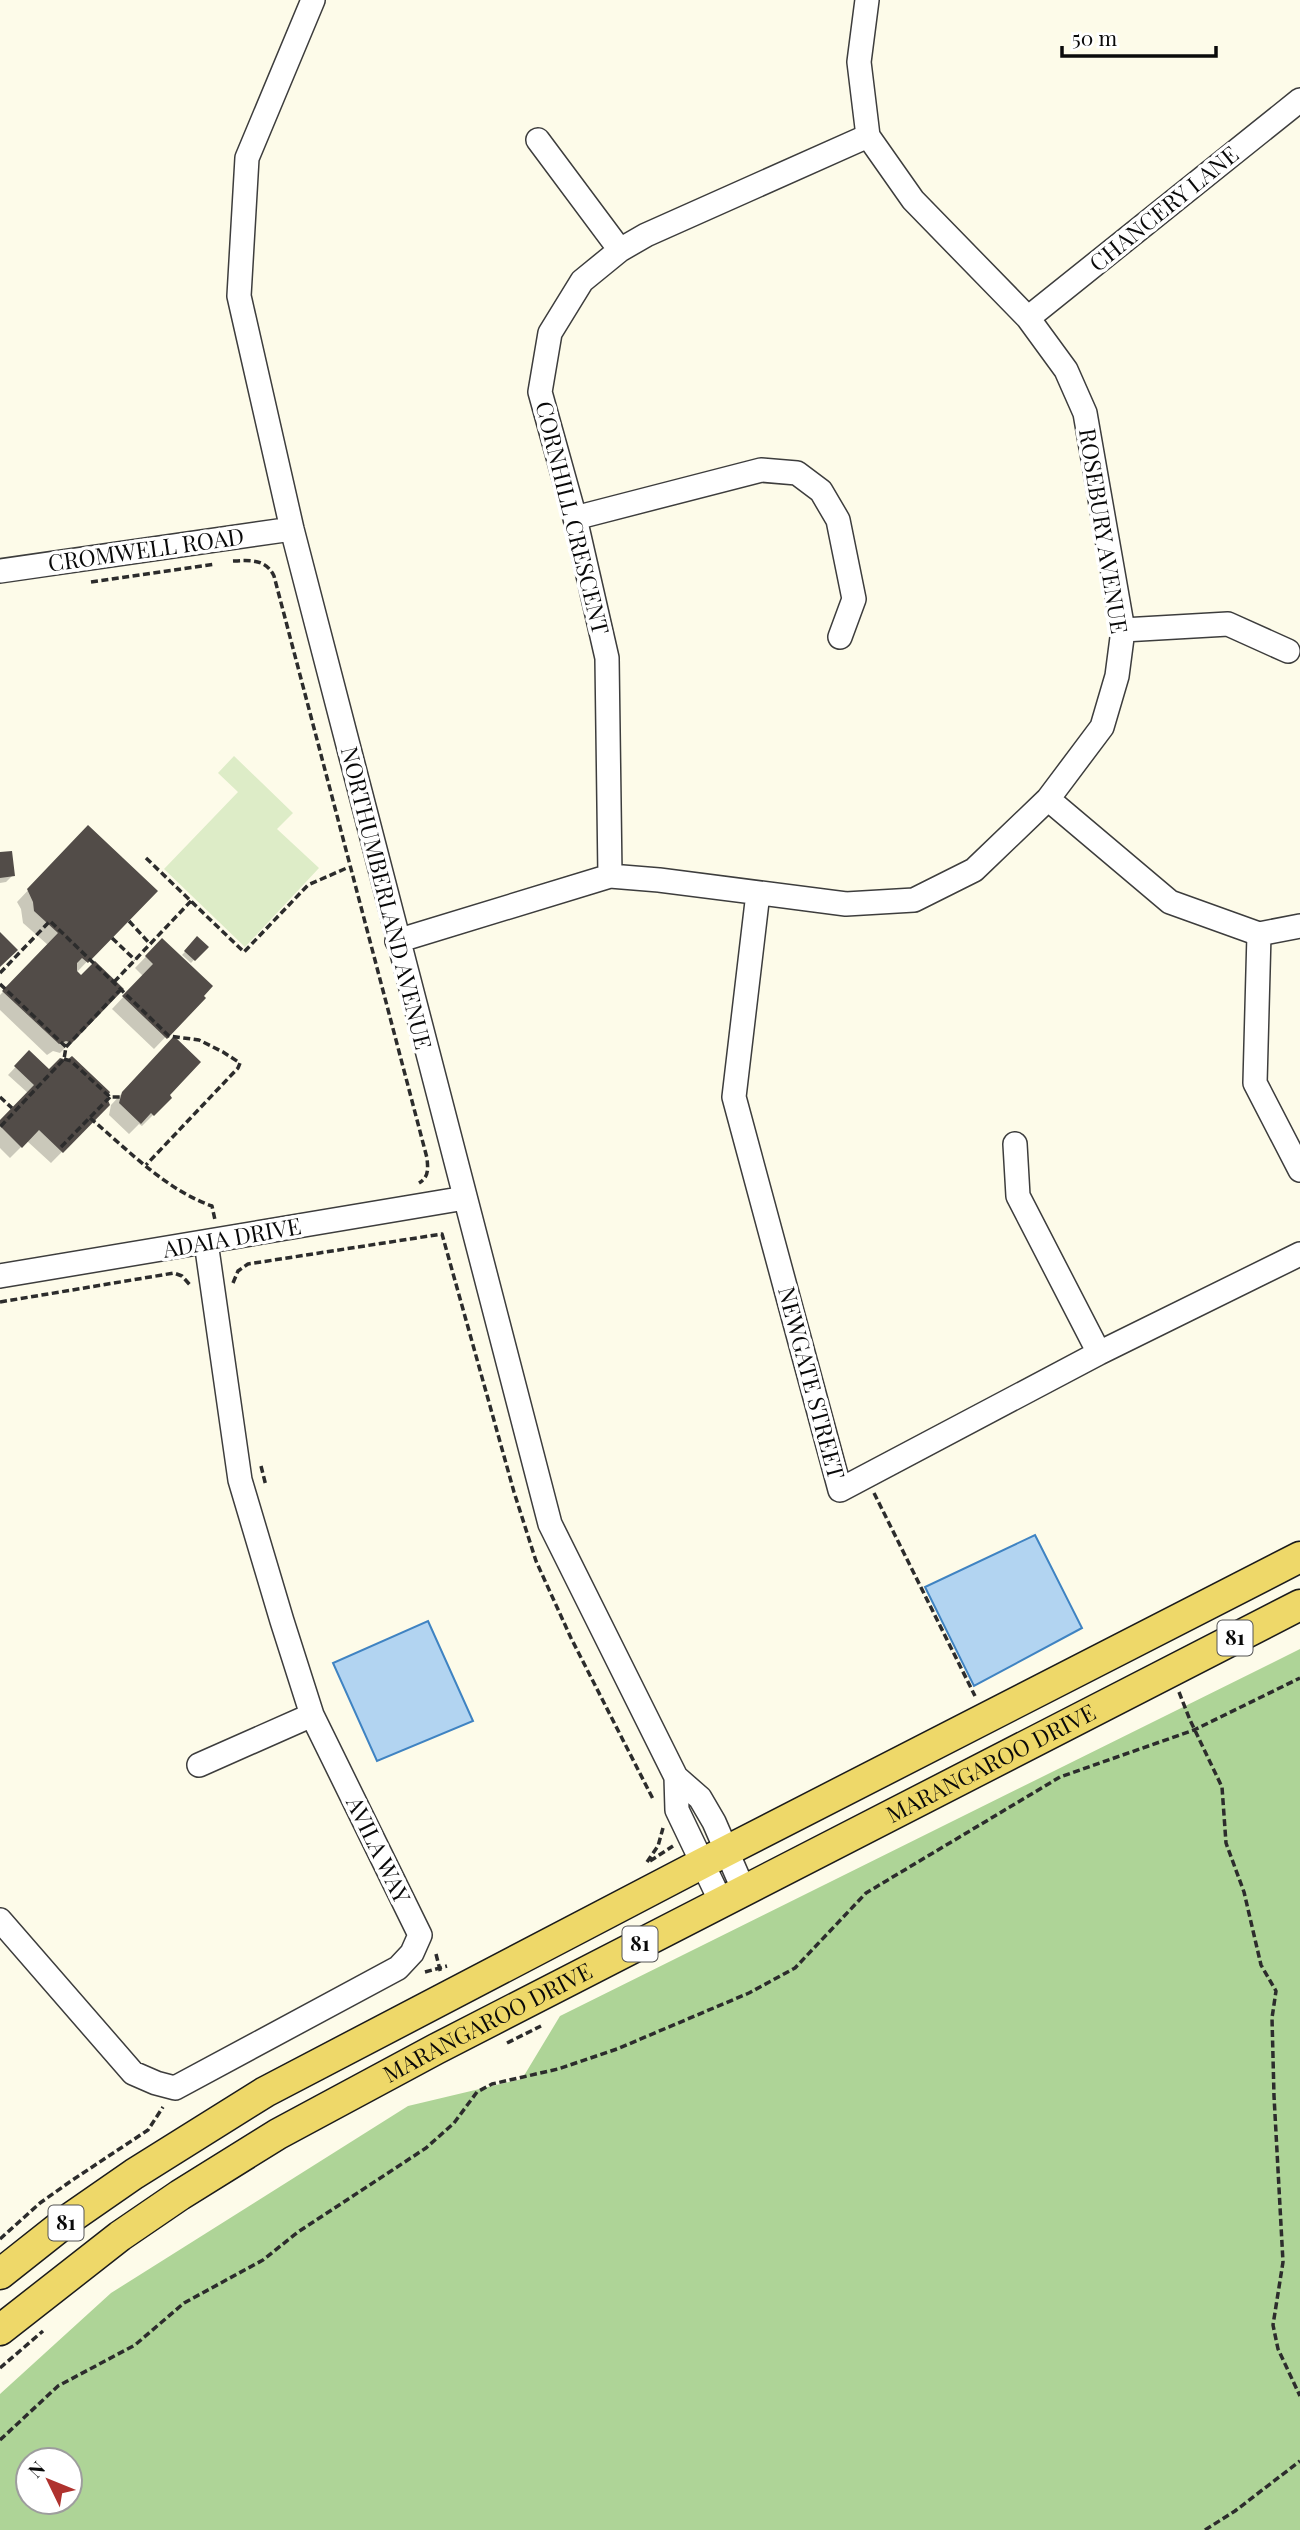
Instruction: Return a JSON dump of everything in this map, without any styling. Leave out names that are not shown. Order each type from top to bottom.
[{"type":"main road","name":"MARANGAROO DRIVE","points":[[0,2274],[72,2217],[200,2132],[446,1982],[715,1858],[1300,1557]]},
{"type":"main road","name":"MARANGAROO DRIVE","points":[[2,2324],[120,2236],[278,2134],[436,2049],[1300,1605]]},
{"type":"street","name":"NORTHUMBERLAND AVENUE","points":[[313,0],[247,158],[239,296],[292,528],[550,1524],[676,1777],[700,1798],[714,1822],[715,1858]]},
{"type":"street","name":"ROSEBURY AVENUE","points":[[397,941],[610,876],[846,904],[914,900],[974,870],[1048,799],[1102,727],[1117,676],[1123,630],[1085,413],[1066,370],[1028,318],[913,200],[868,136],[859,62],[867,0]]},
{"type":"street","name":"CHANCERY LANE","points":[[1028,318],[1300,100]]},
{"type":"street","name":"CORNHILL CRESCENT","points":[[610,876],[607,658],[575,517],[540,392],[550,332],[582,281],[620,250],[646,235],[868,136]]},
{"type":"street","points":[[538,139],[620,250]]},
{"type":"street","points":[[575,517],[761,470],[797,473],[821,491],[838,520],[854,599],[840,637]]},
{"type":"street","name":"CROMWELL ROAD","points":[[0,571],[292,528]]},
{"type":"street","points":[[1123,630],[1228,624],[1288,651]]},
{"type":"street","points":[[1048,799],[1170,902],[1259,934],[1300,926]]},
{"type":"street","name":"NEWGATE STREET","points":[[758,893],[734,1097],[839,1490],[1099,1353],[1300,1254]]},
{"type":"street","points":[[1259,934],[1255,1083],[1300,1170]]},
{"type":"street","points":[[1015,1144],[1018,1196],[1099,1353]]},
{"type":"street","name":"ADAIA DRIVE","points":[[0,1276],[464,1198]]},
{"type":"street","name":"AVILA WAY","points":[[170,2087],[175,2088],[398,1968],[412,1953],[420,1935],[312,1715],[240,1480],[206,1242]]},
{"type":"street","points":[[199,1765],[312,1715]]},
{"type":"street","name":"NORTHUMBERLAND AVENUE","points":[[676,1777],[677,1810],[690,1836],[715,1858],[733,1896]]},
{"type":"street","points":[[0,1920],[133,2073],[170,2087]]},
{"type":"path","points":[[232,561],[258,561],[271,570],[274,576],[427,1158],[428,1173],[425,1179],[412,1186]]},
{"type":"path","points":[[81,583],[222,563]]},
{"type":"path","points":[[146,858],[244,952],[308,885],[350,866]]},
{"type":"path","points":[[114,982],[191,901]]},
{"type":"path","points":[[0,973],[50,921],[169,1037],[198,1040],[240,1063],[146,1165]]},
{"type":"path","points":[[129,921],[150,944]]},
{"type":"path","points":[[112,938],[135,960]]},
{"type":"path","points":[[0,984],[66,1047]]},
{"type":"path","points":[[0,1127],[64,1059],[66,1047],[121,989]]},
{"type":"path","points":[[64,1059],[71,1061],[110,1097],[121,1097]]},
{"type":"path","points":[[0,1097],[12,1108]]},
{"type":"path","points":[[61,1147],[110,1097]]},
{"type":"path","points":[[90,1118],[187,1195],[212,1206],[215,1222],[224,1220]]},
{"type":"path","points":[[231,1289],[238,1271],[248,1264],[442,1234],[536,1561],[571,1638],[657,1810]]},
{"type":"path","points":[[0,1302],[174,1273],[184,1278],[195,1293]]},
{"type":"path","points":[[260,1458],[269,1497]]},
{"type":"path","points":[[866,1476],[986,1719]]},
{"type":"path","points":[[1170,1671],[1194,1730],[1222,1787],[1226,1843],[1244,1892],[1261,1965],[1276,1991],[1272,2018],[1283,2262],[1273,2325],[1278,2349],[1300,2396]]},
{"type":"path","points":[[0,2440],[58,2386],[135,2345],[184,2303],[263,2260],[298,2232],[426,2148],[454,2123],[477,2092],[492,2084],[558,2069],[617,2049],[749,1993],[795,1968],[866,1893],[1060,1777],[1194,1730],[1300,1678]]},
{"type":"path","points":[[660,1819],[663,1829],[658,1846],[647,1863],[690,1836]]},
{"type":"path","points":[[435,1945],[446,1982]]},
{"type":"path","points":[[446,1982],[458,1961]]},
{"type":"path","points":[[387,1974],[432,1972],[446,1982]]},
{"type":"path","points":[[505,2043],[541,2025]]},
{"type":"path","points":[[0,2239],[40,2203],[148,2130],[163,2108],[170,2087]]},
{"type":"path","points":[[0,2368],[49,2325]]},
{"type":"path","points":[[1205,2530],[1235,2511],[1300,2461]]},
{"type":"green space","points":[[234,756],[293,813],[277,829],[319,868],[245,947],[164,869],[238,792],[218,773]]},
{"type":"green space","points":[[1300,1649],[1300,2530],[0,2530],[0,2394],[111,2293],[408,2106],[522,2079],[560,2016]]},
{"type":"water","points":[[1035,1535],[1082,1628],[974,1686],[925,1587]]},
{"type":"water","points":[[428,1621],[473,1721],[377,1761],[333,1663]]},
{"type":"building","points":[[88,825],[158,891],[88,963],[82,958],[77,963],[77,971],[81,975],[95,961],[124,989],[72,1043],[66,1041],[59,1044],[2,991],[58,933],[34,911],[27,889]]},
{"type":"building","points":[[12,851],[15,876],[0,878],[0,852]]},
{"type":"building","points":[[0,932],[18,950],[0,967]]},
{"type":"building","points":[[197,936],[209,947],[195,961],[184,951]]},
{"type":"building","points":[[162,938],[213,986],[204,996],[206,998],[167,1039],[122,996],[153,964],[145,956]]},
{"type":"building","points":[[174,1036],[201,1062],[170,1095],[172,1098],[154,1116],[151,1113],[141,1124],[119,1103],[122,1092]]},
{"type":"building","points":[[29,1050],[49,1069],[60,1058],[67,1060],[72,1056],[110,1092],[107,1098],[110,1105],[63,1153],[39,1130],[22,1148],[0,1126],[0,1120],[34,1085],[14,1066]]}]
